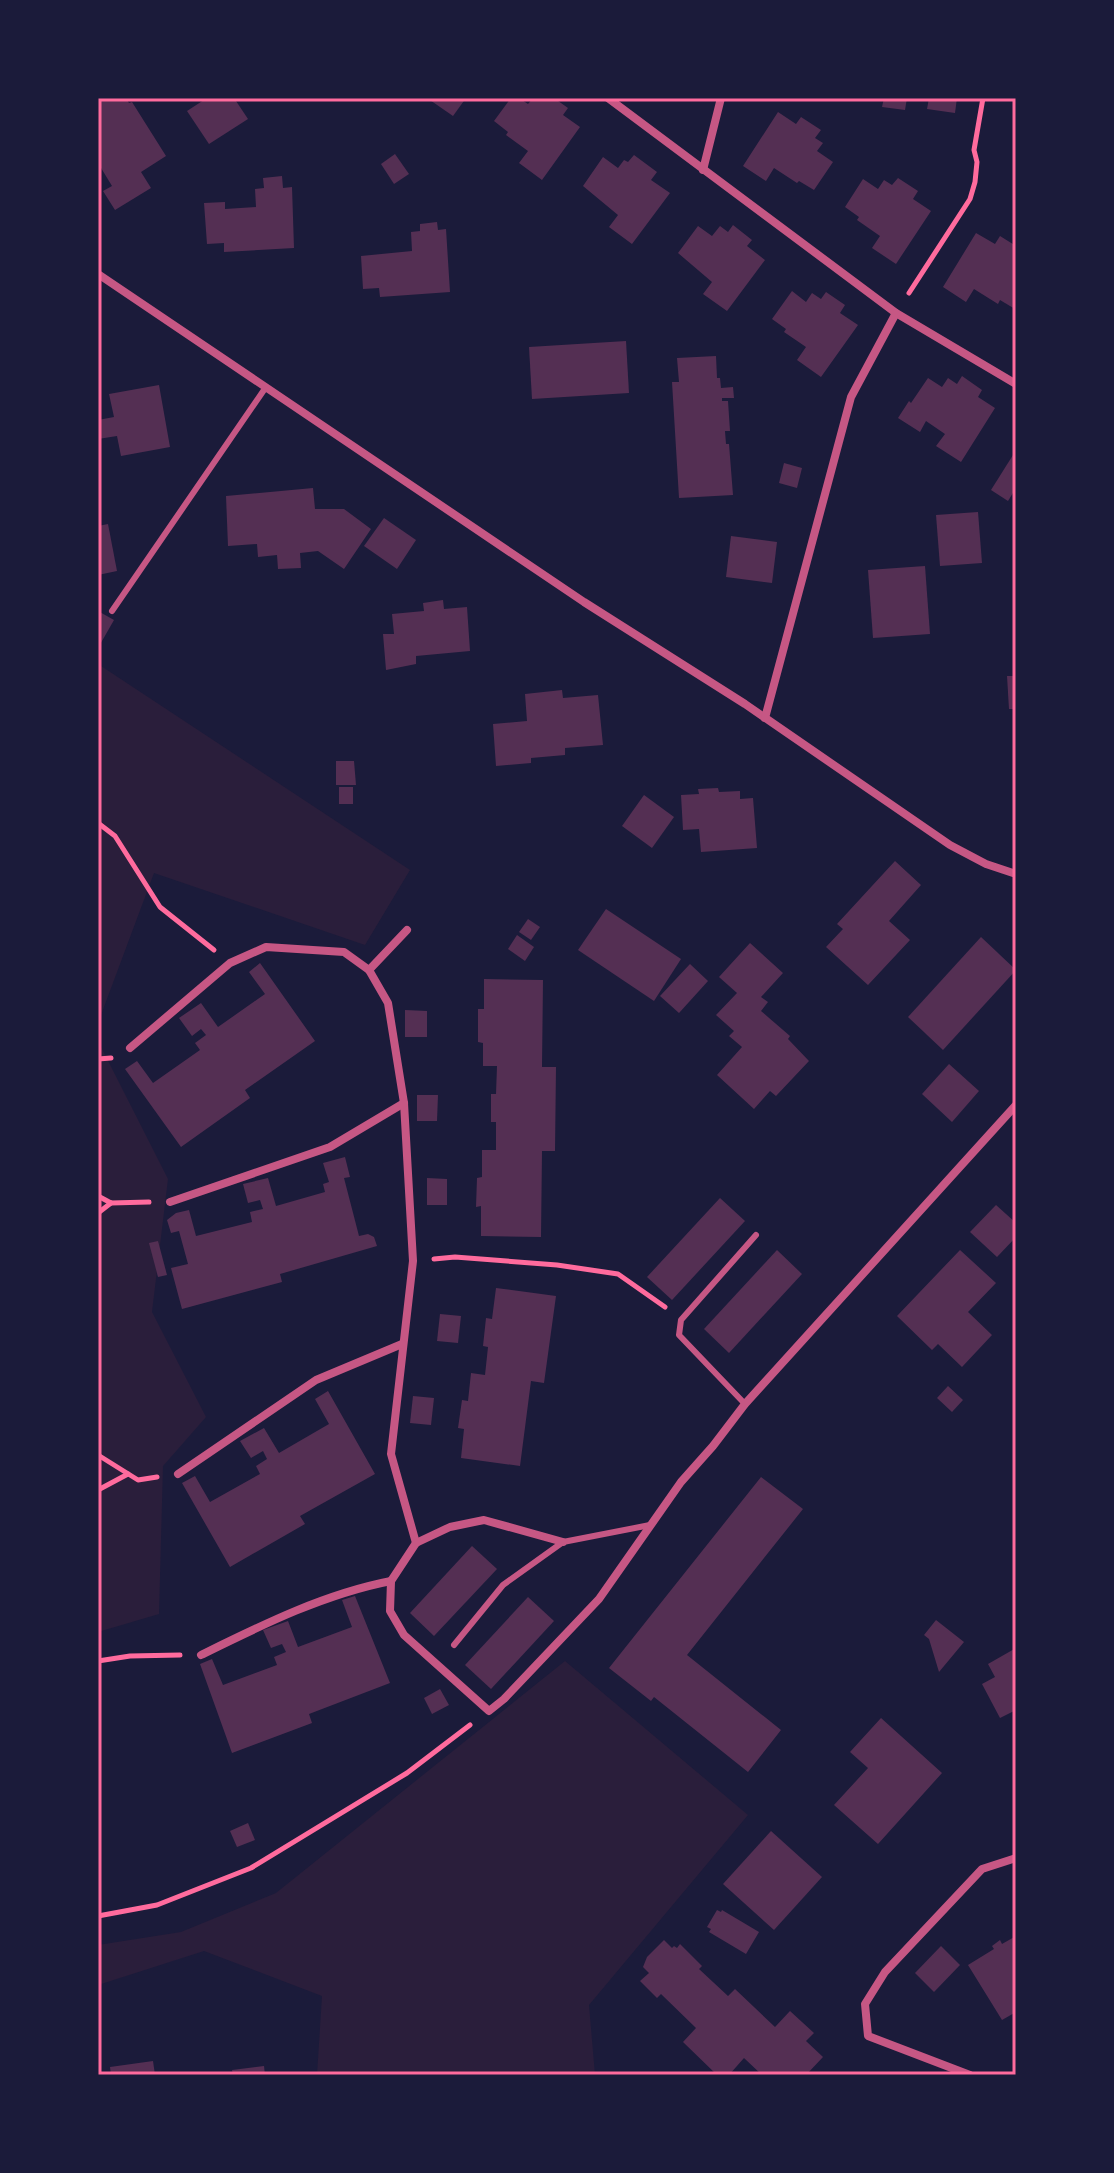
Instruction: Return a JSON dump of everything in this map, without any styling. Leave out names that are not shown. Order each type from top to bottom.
[{"type":"street","points":[[608,98],[896,313],[1016,384]]},
{"type":"street","points":[[703,170],[721,98]]},
{"type":"street","points":[[98,274],[584,602],[765,718],[950,845],[986,864],[1016,874]]},
{"type":"street","points":[[765,718],[851,397],[896,313]]},
{"type":"street","points":[[369,970],[407,930]]},
{"type":"street","points":[[130,1048],[230,963],[266,947],[344,952],[369,970],[388,1003],[404,1103],[413,1261],[391,1454],[416,1543]]},
{"type":"street","points":[[170,1202],[330,1147],[404,1103]]},
{"type":"street","points":[[563,1542],[484,1520],[450,1527],[416,1543],[391,1581],[390,1611],[404,1635],[489,1711],[504,1699],[599,1599],[650,1525],[745,1404],[1016,1105]]},
{"type":"street","points":[[178,1474],[316,1380],[402,1344]]},
{"type":"street","points":[[201,1655],[281,1616],[366,1586],[391,1581]]},
{"type":"street","points":[[970,2075],[868,2036],[865,2004],[885,1972],[982,1869],[1016,1858]]},
{"type":"lane","points":[[112,611],[266,387]]},
{"type":"lane","points":[[745,1404],[679,1335],[681,1320],[756,1235]]},
{"type":"lane","points":[[454,1645],[503,1585],[563,1542],[650,1525]]},
{"type":"path","points":[[896,313],[970,199],[975,182],[977,162],[974,150],[983,98]]},
{"type":"path","points":[[98,823],[115,836],[160,907],[230,963]]},
{"type":"path","points":[[98,1196],[111,1203],[170,1202]]},
{"type":"path","points":[[98,1213],[111,1203]]},
{"type":"path","points":[[413,1261],[455,1257],[557,1265],[618,1274],[681,1320]]},
{"type":"path","points":[[98,1455],[138,1480],[178,1474]]},
{"type":"path","points":[[98,1490],[128,1474]]},
{"type":"path","points":[[98,1661],[130,1656],[201,1655]]},
{"type":"path","points":[[98,1916],[157,1905],[251,1868],[407,1773],[489,1711]]},
{"type":"shaded area","points":[[98,664],[410,870],[365,945],[154,873],[98,1023]]},
{"type":"shaded area","points":[[98,1041],[168,1179],[152,1312],[206,1417],[163,1466],[159,1614],[98,1632]]},
{"type":"shaded area","points":[[565,1661],[748,1815],[589,2005],[595,2075],[317,2075],[322,1996],[204,1951],[98,1985],[98,1945],[181,1932],[276,1893]]},
{"type":"building","points":[[98,98],[126,98],[129,103],[132,102],[166,156],[141,172],[151,188],[115,210],[103,191],[112,186],[98,163]]},
{"type":"building","points":[[207,98],[234,98],[248,119],[209,144],[187,111]]},
{"type":"building","points":[[427,98],[466,98],[453,116]]},
{"type":"building","points":[[511,98],[519,98],[528,104],[533,98],[543,101],[554,98],[568,108],[563,115],[580,127],[542,180],[519,163],[528,151],[506,135],[508,132],[494,121]]},
{"type":"building","points":[[884,98],[907,98],[905,110],[882,107]]},
{"type":"building","points":[[929,98],[957,98],[955,113],[927,109]]},
{"type":"building","points":[[778,112],[796,124],[801,117],[821,130],[815,138],[823,143],[817,151],[833,162],[814,190],[774,168],[766,181],[743,166]]},
{"type":"building","points":[[395,154],[409,174],[394,184],[381,164]]},
{"type":"building","points":[[634,155],[657,172],[651,180],[670,193],[632,244],[609,227],[618,215],[583,186],[603,157],[618,168],[624,160],[628,162]]},
{"type":"building","points":[[282,176],[283,188],[292,187],[294,248],[224,252],[224,243],[207,244],[204,203],[225,202],[225,209],[256,207],[255,189],[264,188],[263,178]]},
{"type":"building","points":[[898,178],[918,191],[913,199],[931,211],[896,264],[872,248],[880,236],[845,207],[863,179],[878,189],[884,180],[892,185]]},
{"type":"building","points":[[437,222],[438,230],[446,229],[450,292],[380,297],[379,288],[363,289],[361,256],[412,251],[411,232],[420,231],[420,224]]},
{"type":"building","points":[[733,225],[752,240],[747,246],[765,260],[727,311],[703,294],[712,282],[678,253],[698,226],[712,236],[720,226],[728,232]]},
{"type":"building","points":[[976,233],[995,244],[1000,236],[1016,246],[1015,309],[1000,300],[998,304],[974,289],[966,302],[943,287]]},
{"type":"building","points":[[792,291],[806,302],[812,293],[821,299],[826,292],[845,305],[840,313],[858,325],[821,377],[797,360],[806,347],[784,332],[786,329],[772,319]]},
{"type":"building","points":[[626,341],[629,393],[532,399],[529,347]]},
{"type":"building","points":[[716,356],[717,378],[720,378],[721,388],[733,387],[734,398],[722,398],[722,401],[728,401],[730,431],[725,431],[733,495],[679,498],[672,382],[679,382],[677,358]]},
{"type":"building","points":[[962,376],[982,390],[978,397],[995,408],[961,462],[936,446],[945,434],[926,421],[920,432],[898,418],[928,378],[942,387],[948,378],[957,384]]},
{"type":"building","points":[[159,385],[170,447],[121,456],[117,436],[98,439],[98,420],[114,417],[109,394]]},
{"type":"building","points":[[1013,455],[1016,457],[1016,488],[1008,501],[991,490]]},
{"type":"building","points":[[784,463],[802,468],[797,488],[779,483]]},
{"type":"building","points":[[313,488],[315,509],[344,509],[371,529],[344,569],[318,551],[300,553],[301,568],[278,569],[277,555],[258,557],[257,544],[228,546],[226,496]]},
{"type":"building","points":[[978,512],[982,563],[940,566],[936,515]]},
{"type":"building","points":[[384,518],[416,540],[397,569],[364,546]]},
{"type":"building","points":[[108,524],[117,571],[98,575],[98,526]]},
{"type":"building","points":[[731,536],[777,542],[772,583],[726,577]]},
{"type":"building","points":[[925,566],[930,634],[873,638],[868,570]]},
{"type":"building","points":[[443,600],[444,609],[467,607],[470,651],[416,656],[416,664],[386,670],[383,634],[394,634],[392,614],[424,611],[423,603]]},
{"type":"building","points":[[98,611],[114,620],[98,648]]},
{"type":"building","points":[[1007,676],[1016,676],[1016,709],[1009,709]]},
{"type":"building","points":[[562,690],[563,698],[598,695],[603,745],[565,748],[565,755],[531,758],[531,763],[496,766],[493,724],[527,721],[525,694]]},
{"type":"building","points":[[336,761],[354,761],[356,785],[336,785]]},
{"type":"building","points":[[339,787],[353,787],[353,804],[339,804]]},
{"type":"building","points":[[718,788],[719,792],[740,791],[740,799],[753,798],[757,848],[701,852],[699,829],[683,830],[681,795],[699,794],[698,789]]},
{"type":"building","points":[[644,795],[674,817],[652,848],[622,826]]},
{"type":"building","points":[[895,861],[921,885],[889,921],[910,940],[868,985],[826,947],[843,929],[837,924]]},
{"type":"building","points":[[606,909],[681,959],[654,1001],[578,950]]},
{"type":"building","points":[[528,919],[540,927],[531,940],[519,932]]},
{"type":"building","points":[[517,935],[534,947],[525,961],[508,949]]},
{"type":"building","points":[[981,937],[1016,970],[943,1050],[908,1017]]},
{"type":"building","points":[[750,943],[783,973],[761,997],[768,1002],[761,1011],[790,1036],[788,1039],[809,1061],[776,1096],[770,1091],[754,1109],[717,1075],[742,1047],[729,1036],[734,1031],[716,1015],[737,993],[719,977]]},
{"type":"building","points":[[260,963],[315,1041],[245,1090],[250,1098],[181,1147],[125,1069],[137,1061],[153,1083],[200,1050],[195,1043],[206,1035],[201,1029],[192,1036],[179,1018],[201,1003],[218,1027],[265,994],[249,972]]},
{"type":"building","points":[[690,964],[708,981],[679,1013],[660,996]]},
{"type":"building","points":[[484,979],[543,980],[542,1067],[556,1067],[555,1151],[542,1151],[541,1237],[481,1236],[481,1206],[476,1207],[477,1178],[482,1177],[482,1150],[496,1150],[496,1122],[491,1122],[491,1094],[496,1094],[497,1066],[483,1066],[483,1043],[478,1042],[478,1009],[484,1009]]},
{"type":"building","points":[[405,1010],[427,1011],[427,1037],[405,1037]]},
{"type":"building","points":[[949,1064],[979,1091],[952,1122],[922,1094]]},
{"type":"building","points":[[417,1095],[438,1095],[437,1121],[417,1121]]},
{"type":"building","points":[[345,1157],[350,1177],[344,1178],[359,1236],[368,1234],[374,1237],[377,1246],[280,1274],[282,1282],[182,1309],[171,1268],[188,1264],[179,1231],[171,1233],[167,1220],[176,1213],[189,1210],[196,1236],[252,1222],[250,1212],[263,1209],[260,1200],[248,1203],[243,1184],[268,1178],[276,1206],[325,1192],[323,1184],[329,1182],[323,1163]]},
{"type":"building","points":[[427,1178],[447,1179],[447,1205],[427,1205]]},
{"type":"building","points":[[720,1198],[745,1221],[672,1300],[647,1277]]},
{"type":"building","points":[[996,1205],[1016,1223],[1016,1237],[997,1257],[970,1232]]},
{"type":"building","points":[[158,1241],[167,1275],[158,1277],[149,1243]]},
{"type":"building","points":[[777,1250],[802,1274],[729,1353],[704,1329]]},
{"type":"building","points":[[960,1250],[996,1283],[968,1312],[992,1335],[962,1367],[938,1344],[932,1350],[897,1316]]},
{"type":"building","points":[[496,1288],[556,1296],[544,1383],[531,1381],[520,1466],[461,1458],[464,1429],[458,1428],[462,1400],[468,1401],[471,1373],[485,1375],[488,1347],[483,1346],[486,1318],[492,1319]]},
{"type":"building","points":[[440,1314],[461,1316],[458,1343],[437,1341]]},
{"type":"building","points":[[948,1386],[963,1400],[952,1412],[937,1398]]},
{"type":"building","points":[[328,1391],[375,1474],[300,1516],[305,1524],[230,1567],[182,1483],[195,1476],[210,1502],[260,1474],[256,1466],[267,1459],[263,1451],[251,1458],[240,1441],[264,1428],[279,1453],[329,1424],[315,1399]]},
{"type":"building","points":[[413,1396],[434,1398],[431,1425],[410,1423]]},
{"type":"building","points":[[761,1477],[803,1509],[687,1655],[781,1730],[748,1772],[654,1697],[651,1701],[609,1668]]},
{"type":"building","points":[[472,1546],[497,1569],[434,1636],[410,1613]]},
{"type":"building","points":[[355,1596],[390,1683],[309,1714],[312,1723],[232,1753],[200,1664],[212,1659],[223,1685],[277,1665],[274,1657],[286,1652],[282,1644],[271,1648],[263,1630],[288,1621],[298,1647],[352,1627],[342,1600]]},
{"type":"building","points":[[528,1597],[554,1621],[491,1689],[465,1665]]},
{"type":"building","points":[[936,1620],[964,1642],[939,1672],[929,1639],[924,1635]]},
{"type":"building","points":[[1016,1648],[1016,1715],[1014,1711],[1000,1718],[982,1684],[995,1677],[988,1664]]},
{"type":"building","points":[[440,1689],[449,1705],[432,1714],[424,1698]]},
{"type":"building","points":[[881,1718],[942,1773],[878,1844],[834,1805],[868,1768],[850,1752]]},
{"type":"building","points":[[248,1823],[255,1840],[237,1847],[230,1831]]},
{"type":"building","points":[[771,1831],[822,1877],[774,1930],[723,1884]]},
{"type":"building","points":[[717,1910],[759,1932],[746,1954],[709,1932],[711,1929],[707,1927]]},
{"type":"building","points":[[1016,1936],[1016,2012],[1002,2020],[968,1965],[994,1949],[992,1946],[1000,1940],[1002,1944]]},
{"type":"building","points":[[664,1940],[672,1948],[680,1944],[702,1966],[699,1969],[728,1996],[735,1989],[775,2027],[790,2011],[814,2033],[806,2041],[823,2057],[806,2075],[780,2075],[776,2072],[774,2075],[762,2075],[744,2058],[729,2075],[717,2075],[683,2042],[696,2028],[661,1994],[657,1998],[640,1981],[649,1973],[643,1967],[647,1957]]},
{"type":"building","points":[[941,1946],[960,1965],[934,1992],[915,1973]]},
{"type":"building","points":[[153,2061],[155,2075],[111,2075],[110,2067]]},
{"type":"building","points":[[264,2066],[265,2075],[233,2075],[232,2070]]}]
